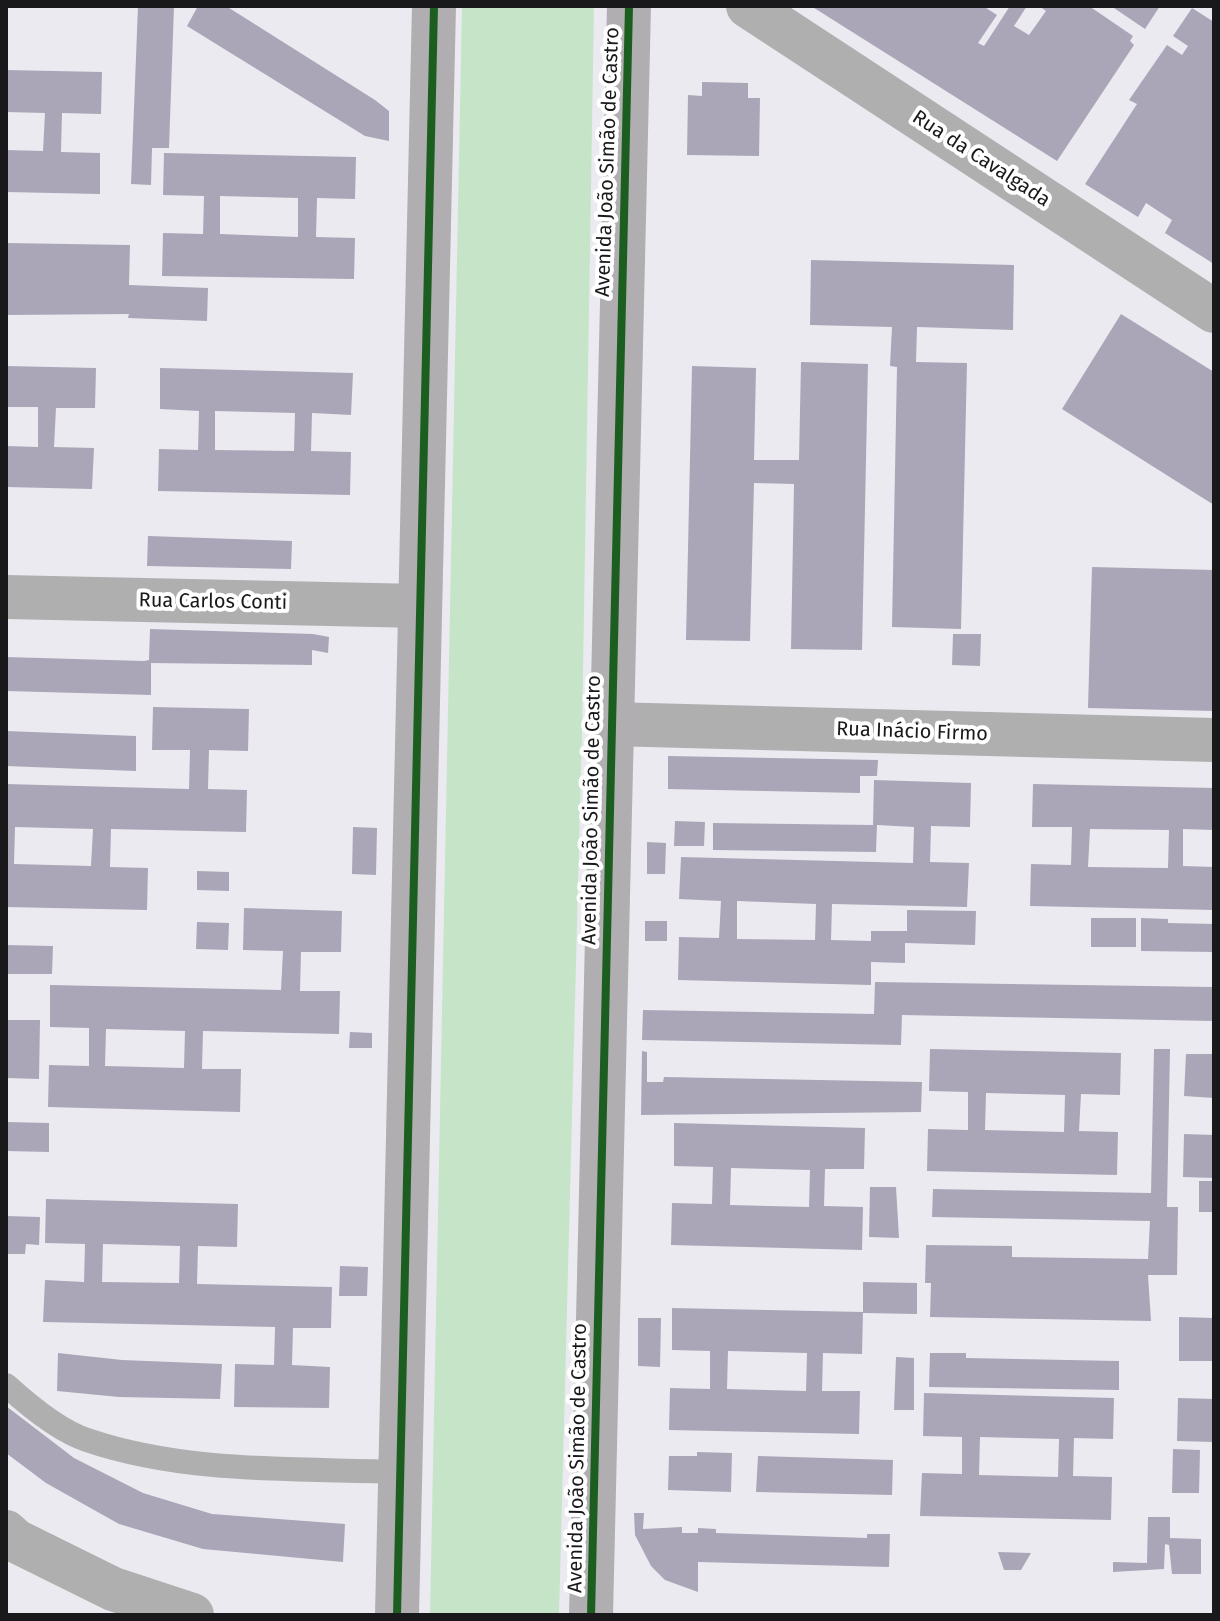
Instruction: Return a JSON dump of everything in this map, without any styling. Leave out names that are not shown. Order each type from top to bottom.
[{"type":"main road","points":[[397,1615],[434,6]]},
{"type":"main road","name":"Avenida João Simão de Castro","points":[[591,1615],[629,6]]},
{"type":"street","name":"Rua da Cavalgada","points":[[748,6],[1214,311]]},
{"type":"street","name":"Rua Carlos Conti","points":[[6,597],[420,606]]},
{"type":"street","name":"Rua Inácio Firmo","points":[[610,724],[1214,740]]},
{"type":"street","points":[[6,1532],[16,1541],[113,1589],[192,1615]]},
{"type":"lane","points":[[6,1385],[25,1403],[85,1440],[144,1454],[238,1468],[400,1472]]},
{"type":"green space","points":[[462,6],[594,6],[582,733],[559,1615],[430,1615]]},
{"type":"building","points":[[138,6],[174,6],[169,148],[152,148],[151,185],[131,184]]},
{"type":"building","points":[[198,6],[226,6],[375,100],[389,111],[389,141],[365,136],[187,26]]},
{"type":"building","points":[[811,6],[983,6],[997,15],[978,43],[984,46],[1010,6],[1027,6],[1014,26],[1029,35],[1046,11],[1039,6],[1089,6],[1133,36],[1130,41],[1134,45],[1057,161]]},
{"type":"building","points":[[1111,6],[1160,6],[1145,29]]},
{"type":"building","points":[[1192,8],[1214,22],[1214,264],[1165,233],[1172,220],[1146,203],[1138,217],[1085,184],[1137,104],[1129,100],[1167,45],[1182,55],[1188,46],[1173,36]]},
{"type":"building","points":[[6,70],[102,72],[101,114],[62,113],[61,152],[100,153],[100,194],[6,192],[6,150],[43,151],[45,113],[6,112]]},
{"type":"building","points":[[702,82],[748,83],[748,98],[760,98],[759,156],[687,155],[688,95],[702,96]]},
{"type":"building","points":[[164,153],[356,157],[355,199],[317,198],[316,237],[355,238],[354,279],[162,276],[163,233],[203,234],[204,196],[163,195]],"holes":[[[220,196],[298,198],[298,237],[220,234]]]},
{"type":"building","points":[[6,243],[130,245],[129,285],[208,288],[207,321],[128,318],[129,314],[6,315]]},
{"type":"building","points":[[811,260],[1014,265],[1013,330],[917,327],[916,362],[967,363],[961,629],[892,627],[897,367],[890,366],[892,327],[810,325]]},
{"type":"building","points":[[1121,314],[1214,372],[1214,505],[1062,409]]},
{"type":"building","points":[[801,362],[868,364],[862,650],[791,649],[794,484],[754,483],[750,641],[686,640],[692,366],[756,368],[754,460],[799,460]]},
{"type":"building","points":[[6,366],[96,368],[95,408],[56,408],[54,447],[94,448],[92,489],[6,487],[6,446],[38,447],[38,407],[6,407]]},
{"type":"building","points":[[160,368],[353,373],[351,415],[312,413],[311,451],[351,452],[350,495],[158,491],[159,449],[198,450],[199,411],[160,409]],"holes":[[[215,411],[295,413],[294,451],[215,450]]]},
{"type":"building","points":[[148,536],[292,541],[291,569],[147,566]]},
{"type":"building","points":[[1092,567],[1214,570],[1214,711],[1088,708]]},
{"type":"building","points":[[150,629],[313,634],[329,637],[328,653],[312,650],[312,665],[151,663],[151,695],[6,691],[6,657],[144,661],[149,660]]},
{"type":"building","points":[[953,634],[981,634],[980,666],[952,665]]},
{"type":"building","points":[[153,707],[249,709],[248,751],[209,750],[208,789],[247,790],[246,832],[111,829],[110,867],[148,868],[147,910],[6,907],[6,784],[189,789],[190,750],[152,750]],"holes":[[[15,827],[93,829],[91,866],[14,864]]]},
{"type":"building","points":[[6,731],[136,736],[136,771],[6,766]]},
{"type":"building","points":[[668,756],[878,760],[877,776],[860,776],[860,793],[668,789]]},
{"type":"building","points":[[874,780],[971,783],[970,827],[931,826],[930,862],[969,863],[967,907],[832,904],[831,940],[871,941],[871,931],[907,931],[907,910],[976,911],[975,945],[905,943],[905,963],[871,962],[871,985],[678,980],[679,937],[719,938],[721,901],[679,899],[681,857],[913,863],[914,827],[877,825],[876,852],[713,850],[713,823],[873,825]],"holes":[[[737,901],[816,904],[815,940],[737,939]]]},
{"type":"building","points":[[1033,784],[1214,788],[1214,830],[1183,829],[1183,866],[1214,867],[1214,910],[1030,906],[1031,864],[1071,865],[1072,827],[1032,827]],"holes":[[[1090,829],[1169,830],[1168,868],[1088,867]]]},
{"type":"building","points":[[675,821],[705,822],[704,846],[674,846]]},
{"type":"building","points":[[353,827],[377,828],[376,875],[352,874]]},
{"type":"building","points":[[647,842],[666,843],[665,874],[647,874]]},
{"type":"building","points":[[197,871],[229,872],[229,891],[197,890]]},
{"type":"building","points":[[244,908],[342,911],[341,952],[301,952],[300,991],[340,991],[339,1034],[203,1031],[202,1069],[241,1069],[240,1112],[48,1107],[49,1065],[89,1066],[89,1028],[50,1027],[50,985],[281,990],[283,951],[243,950]],"holes":[[[106,1029],[185,1031],[184,1068],[105,1066]]]},
{"type":"building","points":[[1091,918],[1136,918],[1136,947],[1091,947]]},
{"type":"building","points":[[1141,918],[1168,919],[1168,923],[1214,924],[1214,952],[1141,951]]},
{"type":"building","points":[[645,921],[667,921],[667,941],[645,941]]},
{"type":"building","points":[[197,922],[229,923],[228,950],[196,949]]},
{"type":"building","points":[[6,945],[53,946],[52,974],[6,974]]},
{"type":"building","points":[[875,982],[1214,987],[1214,1021],[902,1015],[901,1045],[642,1040],[643,1010],[874,1014]]},
{"type":"building","points":[[6,1020],[40,1020],[39,1079],[6,1078]]},
{"type":"building","points":[[350,1032],[372,1033],[372,1048],[349,1048]]},
{"type":"building","points":[[930,1049],[1121,1053],[1120,1095],[1081,1094],[1079,1131],[1118,1132],[1117,1175],[927,1171],[928,1129],[968,1130],[968,1092],[929,1091]],"holes":[[[986,1093],[1065,1095],[1064,1132],[985,1130]]]},
{"type":"building","points":[[1154,1049],[1170,1049],[1167,1207],[1178,1207],[1177,1275],[1148,1275],[1151,1321],[930,1317],[931,1283],[925,1283],[926,1245],[1012,1246],[1012,1257],[1148,1259],[1150,1221],[932,1217],[933,1189],[1151,1193]]},
{"type":"building","points":[[642,1051],[647,1052],[647,1082],[663,1082],[664,1077],[922,1082],[921,1112],[641,1115]]},
{"type":"building","points":[[1186,1054],[1214,1054],[1214,1098],[1184,1096]]},
{"type":"building","points":[[6,1122],[49,1123],[49,1152],[6,1151]]},
{"type":"building","points":[[674,1123],[865,1128],[864,1169],[825,1169],[824,1206],[863,1207],[862,1250],[671,1245],[672,1203],[712,1204],[713,1167],[674,1166]],"holes":[[[731,1168],[810,1170],[809,1207],[730,1205]]]},
{"type":"building","points":[[1184,1134],[1214,1135],[1214,1178],[1183,1177]]},
{"type":"building","points":[[1199,1181],[1214,1181],[1214,1212],[1199,1212]]},
{"type":"building","points":[[870,1187],[896,1187],[899,1238],[869,1237]]},
{"type":"building","points":[[46,1199],[238,1204],[237,1247],[198,1246],[197,1284],[332,1287],[331,1328],[293,1328],[292,1365],[330,1367],[329,1408],[234,1407],[235,1364],[274,1365],[275,1327],[43,1322],[45,1280],[84,1282],[85,1244],[45,1243]],"holes":[[[103,1244],[180,1246],[179,1283],[102,1282]]]},
{"type":"building","points":[[6,1216],[40,1217],[39,1245],[26,1244],[25,1254],[6,1254]]},
{"type":"building","points":[[340,1266],[368,1267],[367,1296],[339,1296]]},
{"type":"building","points":[[863,1282],[917,1283],[917,1314],[863,1313]]},
{"type":"building","points":[[672,1308],[863,1312],[862,1354],[823,1353],[822,1391],[860,1391],[859,1434],[669,1430],[670,1388],[710,1389],[710,1351],[672,1350]],"holes":[[[728,1351],[807,1353],[806,1391],[727,1389]]]},
{"type":"building","points":[[1179,1317],[1214,1318],[1214,1361],[1179,1361]]},
{"type":"building","points":[[638,1318],[661,1318],[660,1367],[638,1366]]},
{"type":"building","points":[[58,1353],[122,1360],[222,1364],[220,1399],[119,1397],[57,1391]]},
{"type":"building","points":[[930,1353],[966,1353],[966,1358],[1119,1361],[1119,1390],[929,1387]]},
{"type":"building","points":[[896,1357],[914,1358],[914,1410],[894,1410]]},
{"type":"building","points":[[924,1393],[1114,1398],[1113,1439],[1074,1438],[1073,1476],[1112,1477],[1111,1520],[920,1516],[922,1473],[962,1474],[962,1437],[923,1436]],"holes":[[[980,1437],[1059,1439],[1058,1477],[979,1475]]]},
{"type":"building","points":[[1178,1398],[1214,1399],[1214,1442],[1177,1441]]},
{"type":"building","points":[[6,1406],[74,1458],[143,1493],[212,1514],[345,1524],[343,1562],[203,1549],[119,1524],[46,1483],[6,1453]]},
{"type":"building","points":[[1173,1449],[1200,1450],[1199,1493],[1172,1493]]},
{"type":"building","points":[[697,1452],[732,1453],[731,1492],[668,1490],[669,1456],[697,1456]]},
{"type":"building","points":[[758,1456],[893,1460],[892,1495],[756,1492]]},
{"type":"building","points":[[634,1513],[644,1513],[643,1529],[682,1527],[682,1533],[698,1533],[698,1528],[716,1529],[716,1533],[867,1538],[867,1534],[890,1534],[889,1567],[698,1562],[698,1592],[665,1580],[651,1566],[635,1535]]},
{"type":"building","points":[[1148,1517],[1170,1517],[1170,1538],[1201,1539],[1201,1574],[1172,1574],[1169,1545],[1165,1544],[1164,1569],[1113,1572],[1113,1562],[1147,1563]]},
{"type":"building","points":[[998,1552],[1031,1553],[1021,1570],[1004,1570]]},
{"type":"cycle path","points":[[397,1615],[434,6]]},
{"type":"cycle path","points":[[591,1615],[629,6]]}]
